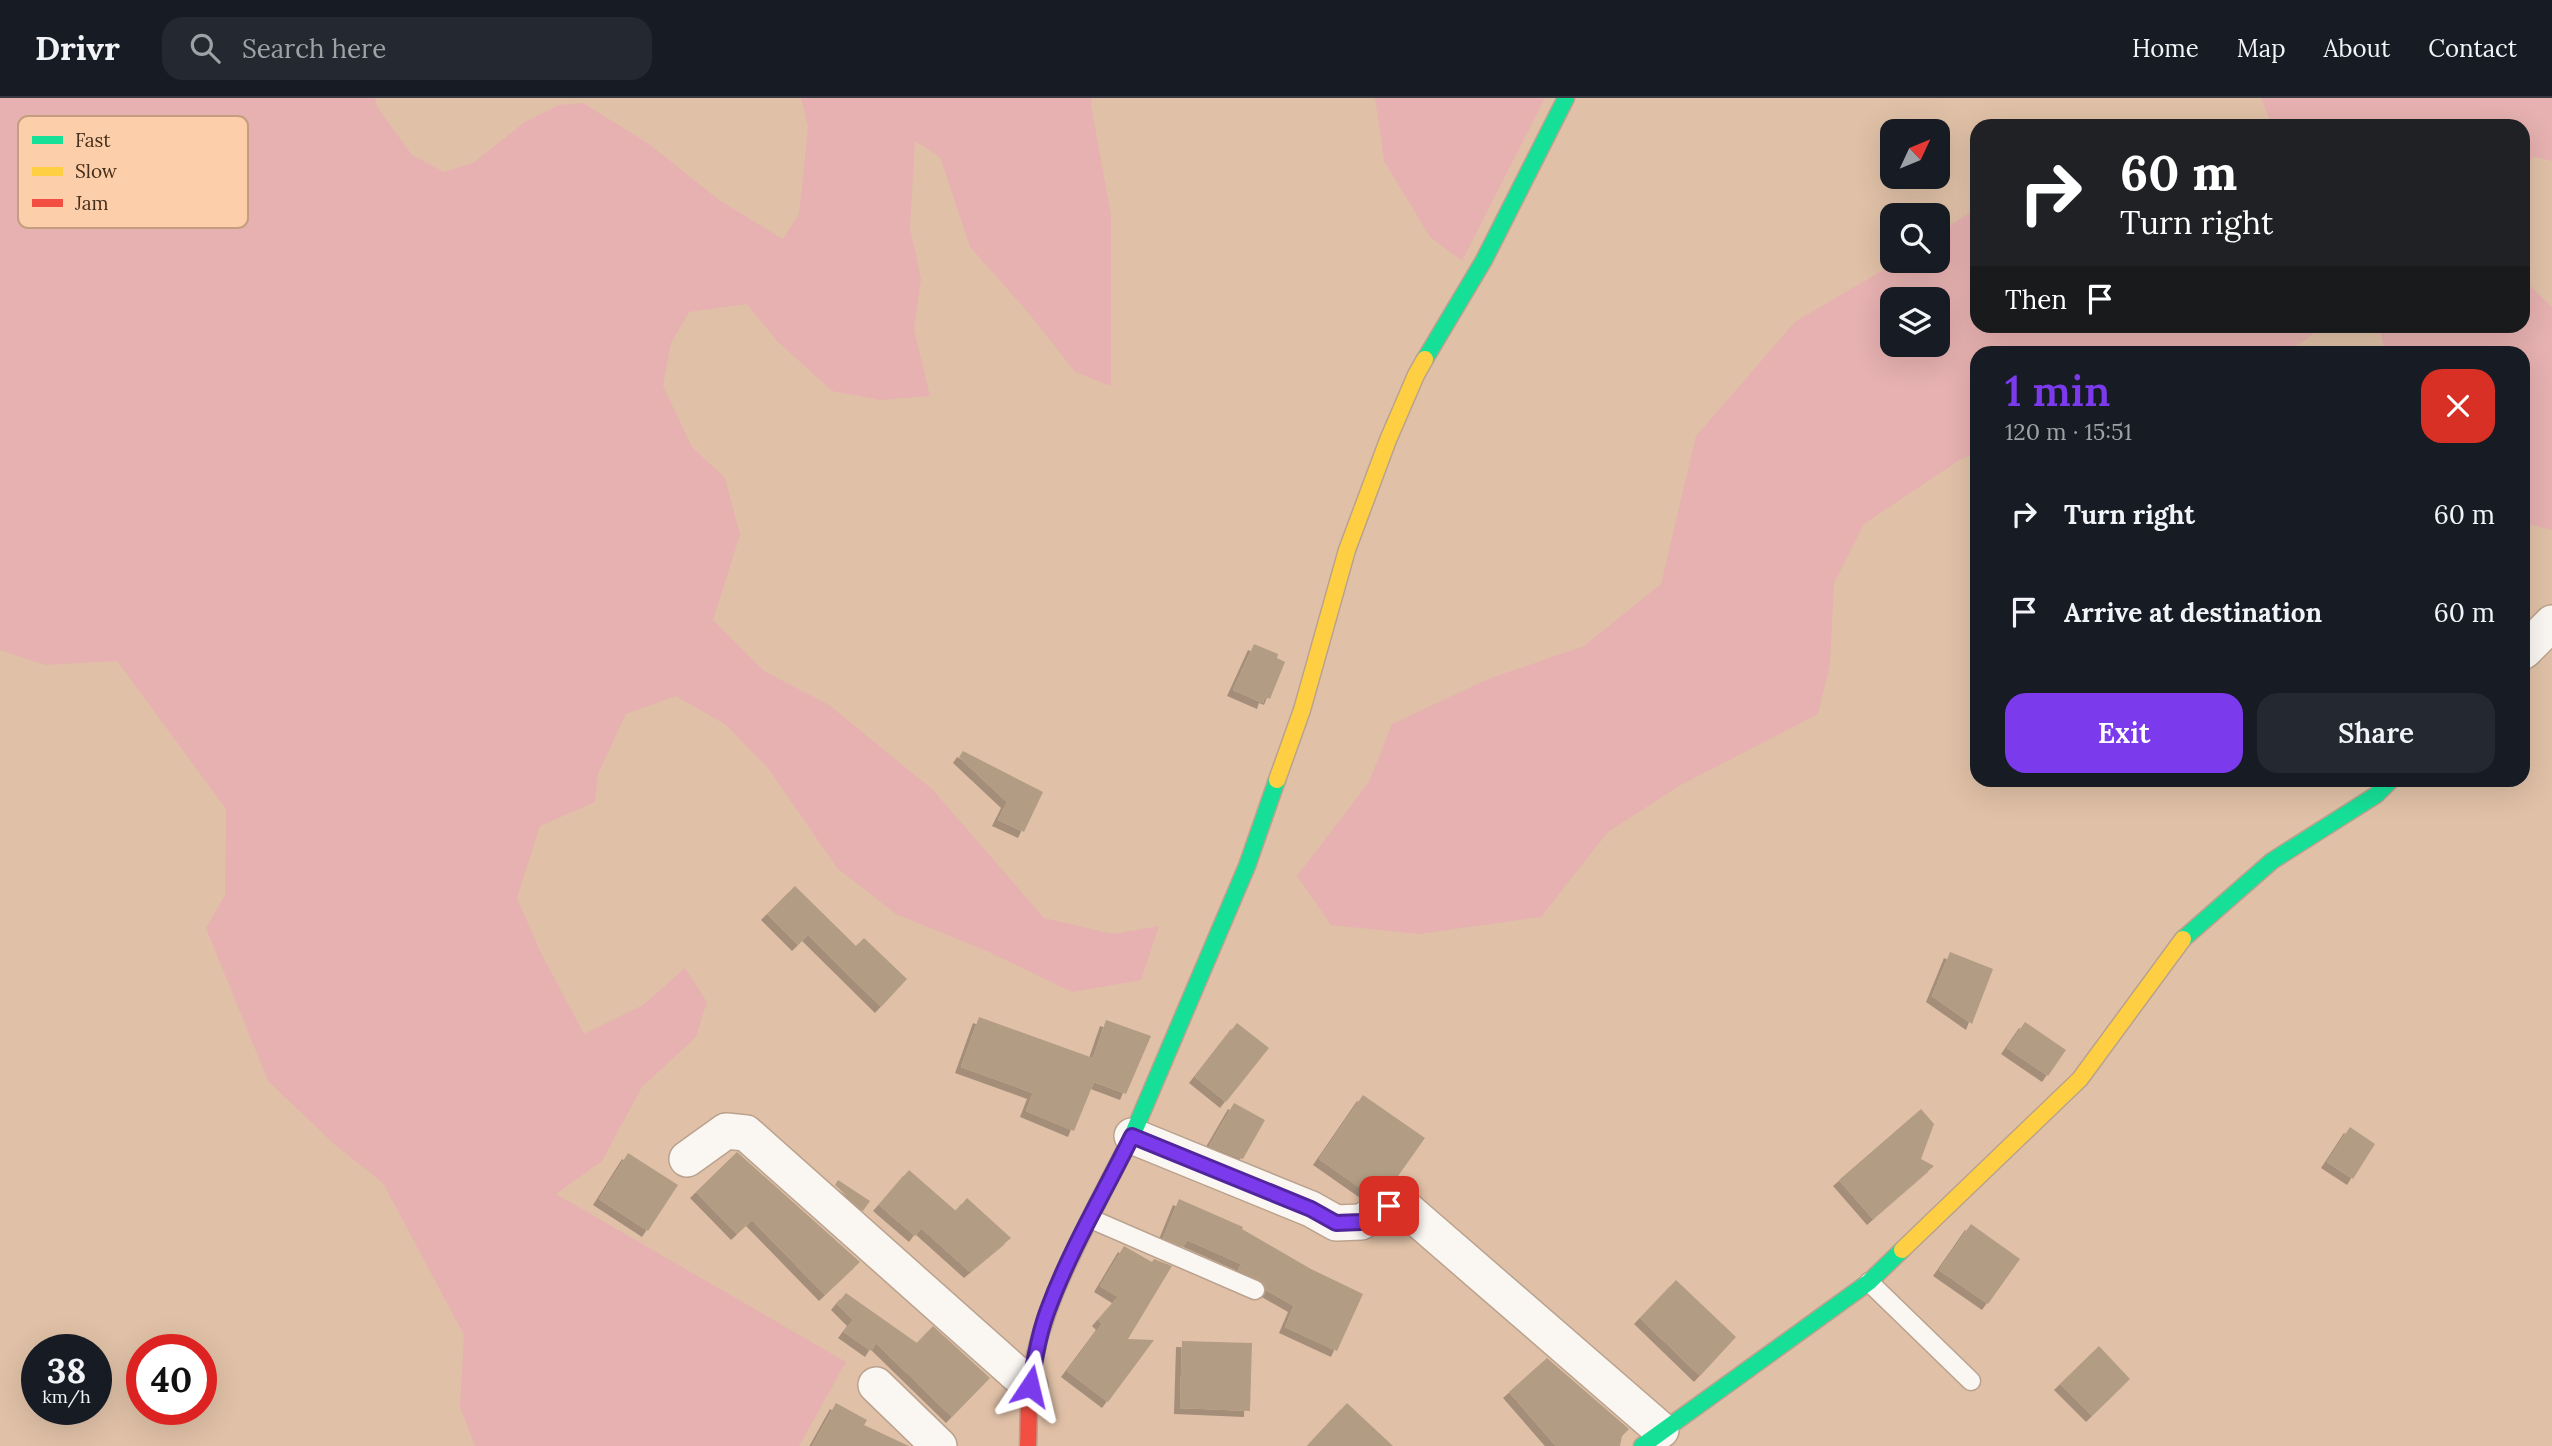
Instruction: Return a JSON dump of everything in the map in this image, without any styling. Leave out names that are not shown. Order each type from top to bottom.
[{"type":"street","points":[[1028,1446],[1030,1386],[1048,1309],[1068,1262],[1132,1136],[1219,935],[1302,710],[1347,550],[1402,405],[1416,375],[1503,226],[1566,98]]},
{"type":"street","points":[[2530,645],[2552,623]]},
{"type":"street","points":[[1132,1136],[1311,1209],[1336,1223],[1361,1222],[1389,1206],[1405,1208],[1651,1438],[1869,1282],[2080,1079],[2186,935],[2272,861],[2376,795],[2384,787]]},
{"type":"street","points":[[687,1159],[726,1131],[746,1133],[1030,1386]]},
{"type":"street","points":[[876,1385],[939,1446]]},
{"type":"lane","points":[[1091,1219],[1255,1290]]},
{"type":"lane","points":[[1869,1282],[1971,1381]]},
{"type":"shaded area","points":[[0,98],[375,98],[377,107],[412,155],[444,172],[473,163],[525,122],[559,105],[583,103],[649,144],[719,200],[783,239],[799,214],[808,127],[801,98],[1092,98],[1091,105],[1111,215],[1111,386],[1075,372],[1026,310],[970,247],[940,157],[915,141],[910,228],[921,279],[914,329],[930,396],[881,400],[832,391],[777,341],[747,304],[689,312],[671,343],[663,386],[692,447],[725,478],[740,535],[713,620],[764,671],[829,705],[933,790],[1044,918],[1113,934],[1159,926],[1141,980],[1072,992],[989,952],[896,914],[837,868],[768,768],[726,725],[676,696],[626,714],[598,774],[595,802],[540,826],[517,898],[540,951],[584,1034],[643,1005],[685,968],[707,1002],[696,1037],[642,1087],[602,1161],[556,1194],[846,1362],[799,1446],[475,1446],[460,1407],[464,1335],[383,1183],[334,1144],[268,1081],[206,928],[225,895],[226,809],[117,661],[45,665],[0,650]]},
{"type":"shaded area","points":[[1375,98],[1545,98],[1462,261],[1430,237],[1384,161]]},
{"type":"shaded area","points":[[2261,98],[2552,98],[2552,161],[2534,157],[2530,160],[2530,119],[2269,119]]},
{"type":"shaded area","points":[[1970,213],[1970,333],[2314,333],[2296,346],[1970,346],[1970,455],[1864,524],[1834,583],[1830,664],[1818,714],[1679,786],[1608,832],[1541,917],[1419,934],[1331,925],[1297,876],[1369,782],[1392,724],[1488,679],[1584,646],[1661,584],[1696,436],[1795,322],[1880,272],[1950,273],[1950,226]]},
{"type":"shaded area","points":[[2530,286],[2552,307],[2552,530],[2530,524],[2530,346],[2383,346],[2381,333],[2530,333]]},
{"type":"building","points":[[1254,644],[1278,654],[1277,658],[1285,662],[1270,699],[1265,697],[1263,703],[1233,690]]},
{"type":"building","points":[[963,751],[1043,792],[1024,832],[998,820],[1007,802],[959,757]]},
{"type":"building","points":[[795,886],[856,946],[864,938],[907,979],[881,1007],[808,935],[798,945],[767,914]]},
{"type":"building","points":[[1950,952],[1993,969],[1972,1024],[1932,996]]},
{"type":"building","points":[[979,1017],[1093,1058],[1106,1020],[1151,1036],[1126,1094],[1094,1082],[1074,1131],[1026,1111],[1033,1093],[961,1067]]},
{"type":"building","points":[[2025,1022],[2066,1050],[2048,1076],[2007,1048]]},
{"type":"building","points":[[1237,1023],[1269,1048],[1226,1102],[1195,1077]]},
{"type":"building","points":[[1363,1095],[1425,1138],[1391,1186],[1369,1194],[1319,1159]]},
{"type":"building","points":[[1234,1103],[1265,1120],[1243,1159],[1209,1146]]},
{"type":"building","points":[[1921,1109],[1934,1124],[1921,1159],[1934,1166],[1873,1219],[1839,1180]]},
{"type":"building","points":[[2350,1127],[2375,1144],[2353,1179],[2327,1162]]},
{"type":"building","points":[[737,1152],[860,1262],[825,1295],[752,1220],[737,1234],[696,1192]]},
{"type":"building","points":[[628,1153],[678,1185],[648,1231],[599,1199]]},
{"type":"building","points":[[909,1170],[956,1211],[967,1198],[1011,1238],[970,1272],[921,1228],[915,1236],[879,1205]]},
{"type":"building","points":[[838,1180],[870,1201],[863,1211],[835,1185]]},
{"type":"building","points":[[1179,1199],[1243,1227],[1242,1229],[1311,1269],[1363,1294],[1337,1351],[1285,1327],[1294,1306],[1266,1290],[1260,1280],[1238,1270],[1241,1264],[1187,1240],[1183,1247],[1163,1238]]},
{"type":"building","points":[[1971,1224],[2020,1259],[1988,1304],[1939,1270]]},
{"type":"building","points":[[1124,1246],[1152,1262],[1154,1259],[1172,1266],[1128,1339],[1154,1340],[1108,1402],[1067,1371],[1102,1324],[1098,1320],[1118,1297],[1100,1286]]},
{"type":"building","points":[[1676,1280],[1736,1337],[1700,1376],[1640,1318]]},
{"type":"building","points":[[846,1293],[917,1343],[933,1326],[990,1378],[952,1417],[876,1343],[871,1351],[844,1332],[853,1320],[837,1304]]},
{"type":"building","points":[[1182,1341],[1252,1343],[1250,1411],[1180,1408]]},
{"type":"building","points":[[2099,1346],[2130,1379],[2092,1416],[2060,1384]]},
{"type":"building","points":[[1547,1358],[1629,1429],[1622,1436],[1620,1446],[1556,1446],[1509,1392]]},
{"type":"building","points":[[836,1403],[867,1420],[864,1425],[909,1446],[812,1446]]},
{"type":"building","points":[[1347,1403],[1393,1446],[1307,1446]]},
{"type":"traffic: fast","points":[[1425,359],[1484,260],[1566,98]]},
{"type":"traffic: fast","points":[[1097,1204],[1132,1136],[1247,866],[1277,780]]},
{"type":"traffic: fast","points":[[2183,939],[2272,861],[2376,795],[2384,787]]},
{"type":"traffic: fast","points":[[1642,1446],[1869,1282],[1902,1250]]},
{"type":"traffic: slow","points":[[1277,780],[1302,710],[1347,550],[1388,440],[1425,359]]},
{"type":"traffic: slow","points":[[1902,1250],[2080,1079],[2183,939]]},
{"type":"traffic: jam","points":[[1028,1446],[1030,1386],[1039,1338],[1055,1292],[1097,1204]]},
{"type":"route","points":[[1030,1386],[1048,1309],[1068,1262],[1132,1136],[1311,1209],[1336,1223],[1361,1222],[1389,1206]]}]
